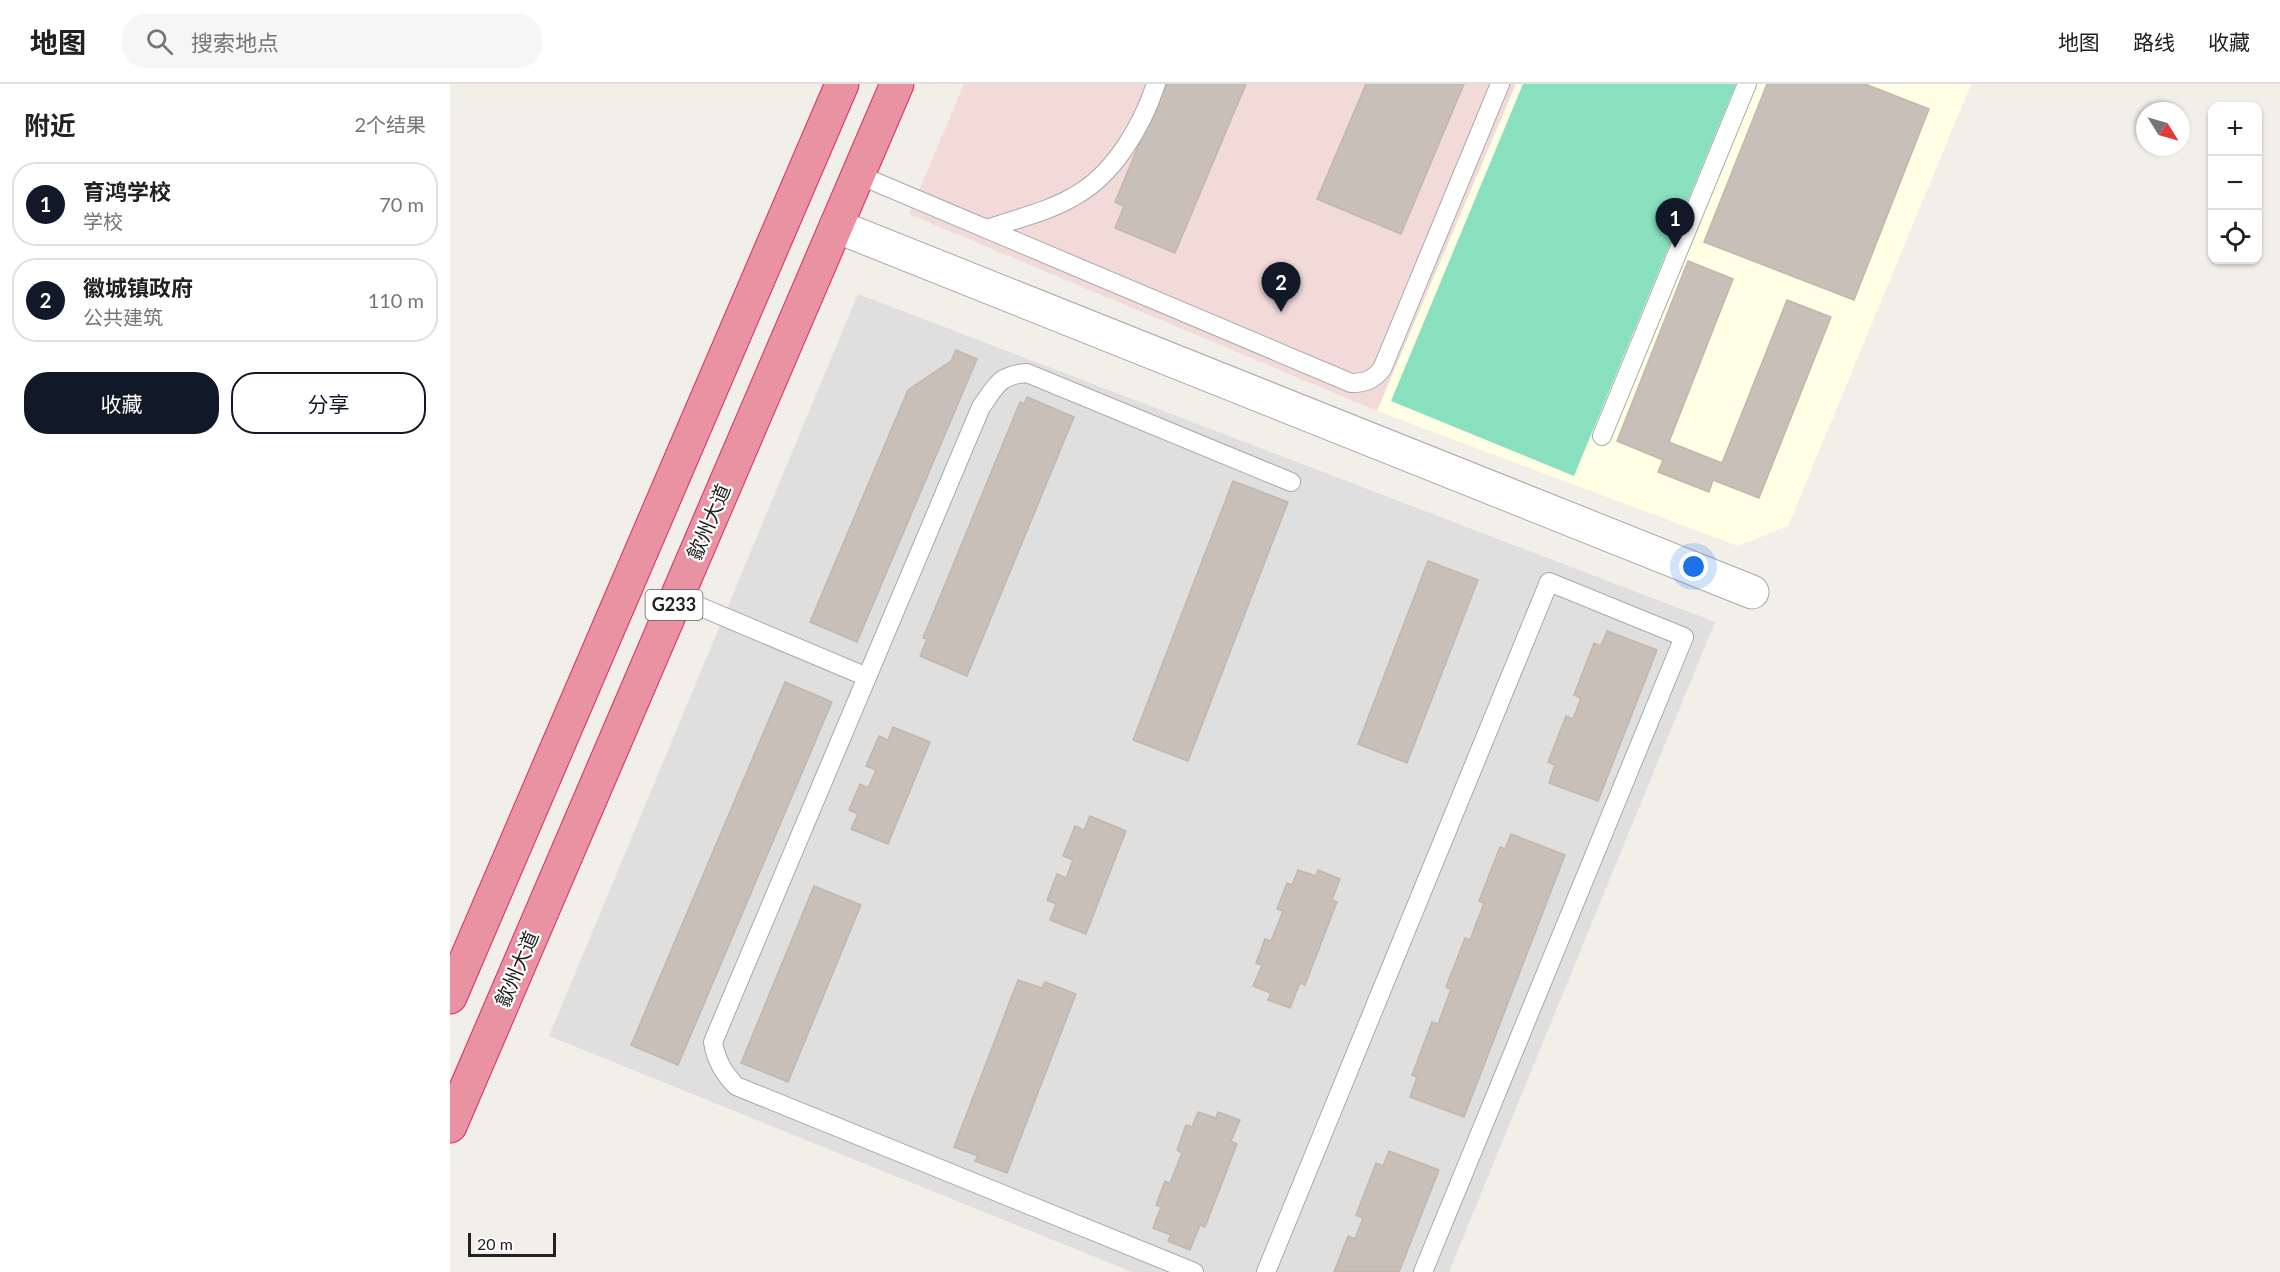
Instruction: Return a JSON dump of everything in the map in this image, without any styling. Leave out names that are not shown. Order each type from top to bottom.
[{"type":"highway","name":"G233","points":[[450,997],[842,84]]},
{"type":"highway","name":"歙州大道","points":[[450,1126],[897,84]]},
{"type":"street","points":[[836,225],[1752,592]]},
{"type":"lane","points":[[987,229],[1053,206],[1092,185],[1127,143],[1140,122],[1156,84]]},
{"type":"lane","points":[[858,175],[1351,383],[1368,381],[1382,369],[1500,84]]},
{"type":"lane","points":[[1602,436],[1747,84]]},
{"type":"lane","points":[[1194,1272],[736,1086],[717,1061],[713,1041],[981,407],[999,382],[1012,374],[1027,373],[1291,482]]},
{"type":"lane","points":[[1266,1272],[1549,582],[1684,637],[1423,1272]]},
{"type":"lane","points":[[677,597],[867,677]]},
{"type":"shaded area","points":[[964,84],[1516,84],[1377,411],[909,214]]},
{"type":"shaded area","points":[[1516,84],[1971,84],[1788,526],[1738,546],[1377,411]]},
{"type":"shaded area","points":[[858,294],[1715,622],[1449,1272],[1132,1272],[549,1036]]},
{"type":"green space","points":[[1523,84],[1736,84],[1574,476],[1391,401]]},
{"type":"building","points":[[1164,84],[1246,84],[1175,253],[1115,228],[1124,206],[1115,202]]},
{"type":"building","points":[[1366,84],[1464,84],[1401,234],[1317,199]]},
{"type":"building","points":[[1767,84],[1865,84],[1929,109],[1854,300],[1704,242]]},
{"type":"building","points":[[1688,261],[1733,279],[1669,442],[1722,463],[1787,300],[1831,317],[1759,498],[1713,480],[1709,492],[1658,472],[1663,460],[1617,441]]},
{"type":"building","points":[[956,350],[977,359],[857,642],[810,622],[908,390],[951,361]]},
{"type":"building","points":[[1027,397],[1074,417],[967,676],[920,656],[927,639],[923,638],[1020,402],[1024,404]]},
{"type":"building","points":[[1233,481],[1288,502],[1188,761],[1133,740]]},
{"type":"building","points":[[1428,561],[1478,580],[1407,763],[1358,744]]},
{"type":"building","points":[[1607,631],[1657,650],[1598,801],[1549,783],[1555,765],[1548,762],[1566,716],[1573,719],[1581,698],[1574,695],[1594,643],[1601,646]]},
{"type":"building","points":[[785,682],[832,702],[678,1065],[631,1045]]},
{"type":"building","points":[[893,727],[930,742],[888,844],[851,829],[858,814],[849,810],[860,784],[868,788],[876,770],[866,766],[879,736],[888,740]]},
{"type":"building","points":[[1090,816],[1126,831],[1086,934],[1050,920],[1056,904],[1047,900],[1057,874],[1066,878],[1073,860],[1063,856],[1075,826],[1084,830]]},
{"type":"building","points":[[1511,834],[1565,855],[1464,1117],[1410,1097],[1417,1077],[1412,1075],[1432,1022],[1438,1024],[1451,989],[1446,987],[1465,938],[1470,940],[1484,903],[1479,901],[1500,847],[1505,849]]},
{"type":"building","points":[[1298,870],[1316,876],[1318,870],[1340,879],[1332,900],[1337,902],[1305,985],[1300,983],[1290,1008],[1268,1000],[1271,993],[1253,986],[1262,965],[1256,963],[1265,939],[1271,941],[1283,911],[1277,909],[1287,883],[1292,885]]},
{"type":"building","points":[[814,886],[861,905],[788,1082],[741,1063]]},
{"type":"building","points":[[1018,980],[1042,988],[1045,982],[1076,994],[1007,1173],[975,1161],[978,1156],[954,1147]]},
{"type":"building","points":[[1198,1112],[1216,1118],[1218,1112],[1240,1120],[1231,1141],[1237,1144],[1205,1227],[1200,1225],[1190,1250],[1168,1241],[1171,1235],[1153,1228],[1161,1207],[1156,1205],[1165,1181],[1170,1183],[1182,1153],[1177,1150],[1186,1125],[1192,1127]]},
{"type":"building","points":[[1389,1151],[1439,1170],[1399,1272],[1334,1272],[1348,1236],[1355,1239],[1363,1218],[1356,1215],[1376,1163],[1383,1166]]},
{"type":"place","name":"育鸿学校","points":[[1675,248]]},
{"type":"place","name":"徽城镇政府","points":[[1281,312]]}]
